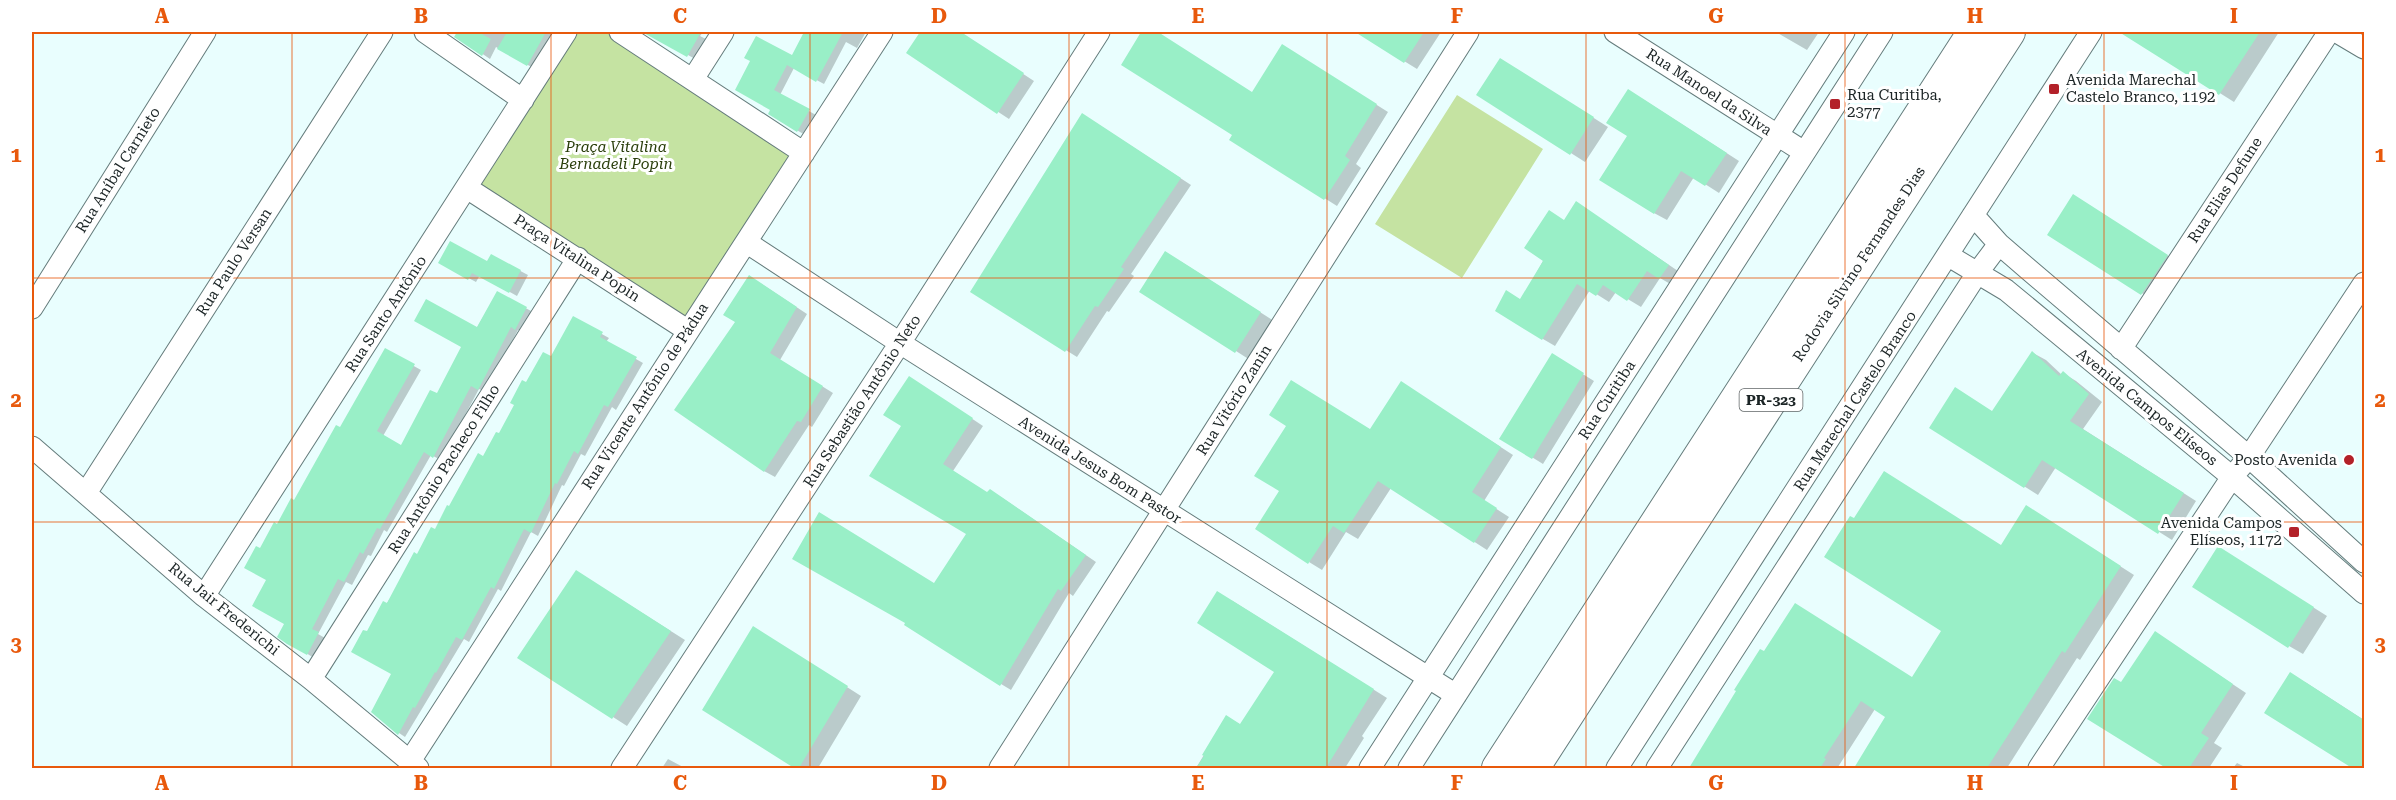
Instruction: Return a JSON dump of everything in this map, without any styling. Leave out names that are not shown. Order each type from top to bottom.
[{"type":"highway","name":"Rodovia Silvino Fernandes Dias","points":[[1533,768],[1604,631],[1974,32]]},
{"type":"highway","name":"Rodovia Silvino Fernandes Dias","points":[[1498,768],[1604,631],[2009,32]]},
{"type":"highway","points":[[1479,768],[1604,631]]},
{"type":"highway","points":[[1548,768],[1604,631]]},
{"type":"street","name":"Rua Aníbal Carnieto","points":[[32,308],[206,32]]},
{"type":"street","name":"Rua Paulo Versan","points":[[86,493],[382,32]]},
{"type":"street","points":[[425,32],[523,100]]},
{"type":"street","name":"Rua Santo Antônio","points":[[204,596],[566,32]]},
{"type":"street","points":[[620,32],[804,153]]},
{"type":"street","points":[[693,79],[723,32]]},
{"type":"street","name":"Rua Vicente Antônio de Pádua","points":[[414,765],[687,330],[882,32]]},
{"type":"street","name":"Rua Sebastião Antônio Neto","points":[[622,768],[900,343],[1099,32]]},
{"type":"street","name":"Rua Vitório Zanin","points":[[1000,768],[1468,32]]},
{"type":"street","name":"Rua Manoel da Silva","points":[[1615,32],[1804,152]]},
{"type":"street","name":"Rua Curitiba","points":[[1370,768],[1844,32]]},
{"type":"street","points":[[1409,768],[1882,32]]},
{"type":"street","name":"Rua Marechal Castelo Branco","points":[[1617,768],[1949,256],[2091,32]]},
{"type":"street","name":"Rua Elias Defune","points":[[2121,349],[2329,32]]},
{"type":"street","points":[[2337,32],[2364,48]]},
{"type":"street","name":"Praça Vitalina Popin","points":[[467,188],[687,330]]},
{"type":"street","name":"Avenida Campos Elíseos","points":[[1973,215],[1999,244],[2249,457],[2364,562]]},
{"type":"street","name":"Avenida Jesus Bom Pastor","points":[[746,242],[900,343],[1427,678],[1456,694]]},
{"type":"street","points":[[1658,768],[1978,272],[1999,244]]},
{"type":"street","name":"Avenida Campos Elíseos","points":[[1949,256],[2006,290],[2232,477],[2364,593]]},
{"type":"street","name":"Rua Antônio Pacheco Filho","points":[[311,679],[578,258]]},
{"type":"street","points":[[2038,768],[2364,283]]},
{"type":"street","name":"Rua Jair Frederichi","points":[[32,447],[204,596],[311,679],[414,765]]},
{"type":"green space","name":"Praça Vitalina Bernadeli Popin","points":[[566,32],[620,32],[804,153],[687,330],[467,188]]},
{"type":"green space","points":[[1457,95],[1543,149],[1462,278],[1375,224]]},
{"type":"building","points":[[457,32],[478,32],[491,39],[482,56],[454,37]]},
{"type":"building","points":[[507,32],[546,32],[527,66],[497,49]]},
{"type":"building","points":[[642,32],[701,32],[687,57]]},
{"type":"building","points":[[804,32],[843,32],[816,82],[787,65],[774,90],[810,109],[797,132],[768,114],[770,110],[735,90],[750,61],[744,58],[756,36],[792,55]]},
{"type":"building","points":[[920,32],[961,32],[1024,73],[997,114],[906,53]]},
{"type":"building","points":[[1141,32],[1158,32],[1252,92],[1282,44],[1377,104],[1345,156],[1350,160],[1324,200],[1229,140],[1232,135],[1121,65]]},
{"type":"building","points":[[1355,32],[1424,32],[1404,63]]},
{"type":"building","points":[[2119,32],[2260,32],[2219,95]]},
{"type":"building","points":[[1500,58],[1594,117],[1570,155],[1476,95]]},
{"type":"building","points":[[1628,89],[1727,153],[1705,186],[1681,171],[1654,214],[1599,180],[1627,136],[1606,123]]},
{"type":"building","points":[[1082,113],[1181,178],[1121,267],[1124,269],[1098,307],[1095,306],[1065,352],[970,292]]},
{"type":"building","points":[[2073,194],[2168,255],[2141,295],[2047,235]]},
{"type":"building","points":[[1576,201],[1669,265],[1659,279],[1647,271],[1627,301],[1603,285],[1596,296],[1577,284],[1542,340],[1495,311],[1506,290],[1520,299],[1543,261],[1524,248],[1549,210],[1564,220]]},
{"type":"building","points":[[450,241],[487,261],[491,254],[521,270],[509,293],[472,273],[468,280],[438,263]]},
{"type":"building","points":[[1165,251],[1261,312],[1235,353],[1139,292]]},
{"type":"building","points":[[749,275],[797,307],[770,353],[823,386],[801,422],[797,421],[764,472],[674,410],[735,322],[723,315]]},
{"type":"building","points":[[497,291],[527,307],[515,330],[511,327],[478,390],[471,386],[433,458],[424,452],[380,529],[377,528],[363,554],[360,552],[344,582],[338,579],[312,629],[319,632],[307,655],[287,644],[277,637],[284,624],[252,606],[266,580],[244,568],[256,546],[260,548],[274,522],[277,524],[291,498],[294,500],[336,425],[340,427],[385,348],[415,364],[377,431],[401,445],[430,390],[437,393],[461,347],[414,321],[426,299],[477,327]]},
{"type":"building","points":[[573,316],[603,332],[600,337],[637,357],[608,407],[604,405],[578,454],[574,451],[557,484],[555,483],[531,533],[524,529],[494,589],[491,587],[462,640],[456,637],[398,735],[371,712],[391,674],[351,652],[363,630],[367,631],[383,601],[387,603],[414,552],[417,554],[431,527],[435,529],[478,453],[483,456],[496,432],[499,433],[514,405],[510,403],[522,380],[526,382],[543,352],[551,356]]},
{"type":"building","points":[[2032,351],[2059,376],[2063,371],[2089,394],[2070,421],[2184,493],[2158,534],[2042,460],[2024,488],[1929,428],[1955,387],[1992,411]]},
{"type":"building","points":[[1552,353],[1584,373],[1532,459],[1499,439]]},
{"type":"building","points":[[909,376],[973,418],[943,464],[987,492],[990,489],[1086,555],[1061,591],[1058,589],[1000,686],[904,625],[905,623],[792,559],[819,512],[934,583],[966,534],[869,476],[901,426],[883,415]]},
{"type":"building","points":[[1291,380],[1370,429],[1401,381],[1501,447],[1472,492],[1497,508],[1474,543],[1378,481],[1344,533],[1333,526],[1308,564],[1255,529],[1279,491],[1254,476],[1286,426],[1269,415]]},
{"type":"building","points":[[1884,471],[2001,545],[2026,505],[2121,566],[2065,653],[2062,651],[1987,768],[1854,768],[1885,717],[1861,701],[1824,758],[1826,759],[1820,768],[1689,768],[1760,649],[1764,651],[1795,603],[1912,677],[1941,631],[1824,557],[1850,516],[1854,518]]},
{"type":"building","points":[[2218,546],[2314,607],[2288,648],[2192,587]]},
{"type":"building","points":[[576,570],[671,631],[612,719],[517,658]]},
{"type":"building","points":[[1217,591],[1374,689],[1326,768],[1196,768],[1226,715],[1240,724],[1274,672],[1197,623]]},
{"type":"building","points":[[753,626],[848,686],[799,768],[794,768],[702,710]]},
{"type":"building","points":[[2155,631],[2233,684],[2201,733],[2209,738],[2189,768],[2166,768],[2087,719],[2114,678],[2121,682]]},
{"type":"building","points":[[2290,672],[2364,720],[2364,768],[2352,768],[2264,713]]},
{"type":"place","name":"Avenida Marechal Castelo Branco, 1192","points":[[2054,89]]},
{"type":"place","name":"Rua Curitiba, 2377","points":[[1835,104]]},
{"type":"place","name":"Posto Avenida","points":[[2349,460]]},
{"type":"place","name":"Avenida Campos Elíseos, 1172","points":[[2294,532]]}]
